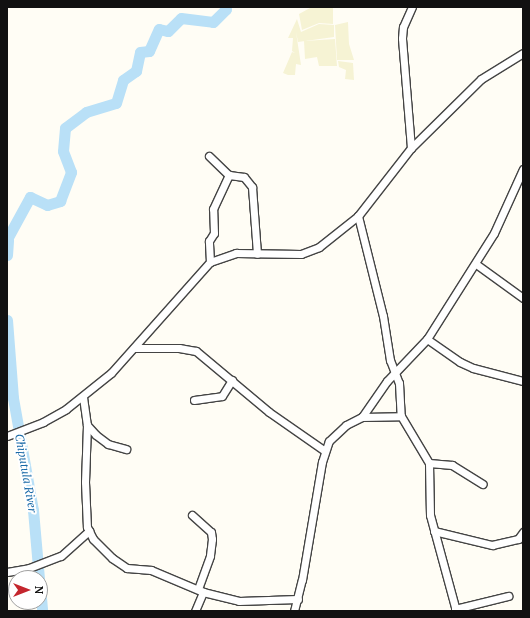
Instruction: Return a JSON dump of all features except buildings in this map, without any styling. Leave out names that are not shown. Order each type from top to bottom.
[{"type":"street","points":[[411,148],[402,38],[403,26],[412,7]]},
{"type":"street","points":[[7,436],[43,422],[83,397],[134,348],[210,262],[236,253],[293,255],[311,251],[358,216],[411,148],[481,79],[523,52]]},
{"type":"street","points":[[209,156],[229,175],[244,177],[252,187],[257,254]]},
{"type":"street","points":[[362,418],[394,373],[427,339],[476,264],[508,207],[523,169]]},
{"type":"street","points":[[210,262],[209,240],[214,233],[213,209],[229,175]]},
{"type":"street","points":[[358,216],[394,373],[399,383],[401,416],[429,463],[430,515],[456,610],[508,596]]},
{"type":"street","points":[[476,264],[523,298]]},
{"type":"street","points":[[427,339],[460,362],[473,368],[523,380]]},
{"type":"street","points":[[134,348],[179,348],[196,351],[269,412],[325,451]]},
{"type":"street","points":[[194,400],[222,396],[232,380]]},
{"type":"street","points":[[83,397],[87,425],[85,482],[89,531],[112,558],[127,568],[151,570],[201,590],[239,601],[298,599]]},
{"type":"street","points":[[294,611],[298,599],[325,451],[336,432],[362,418],[401,416]]},
{"type":"street","points":[[87,425],[101,441],[126,449]]},
{"type":"street","points":[[429,463],[452,465],[483,484]]},
{"type":"street","points":[[192,515],[211,532],[212,539],[210,556],[195,611]]},
{"type":"street","points":[[7,572],[29,568],[60,556],[89,531]]},
{"type":"street","points":[[434,531],[492,545],[518,539],[523,532]]},
{"type":"shaded area","points":[[333,7],[333,24],[319,23],[302,30],[299,14],[310,8]]},
{"type":"shaded area","points":[[297,19],[301,32],[319,24],[334,25],[334,37],[298,42],[296,32],[301,65],[296,64],[295,75],[288,75],[283,73],[292,52],[295,53],[292,51],[293,38],[288,38]]},
{"type":"shaded area","points":[[348,22],[349,44],[354,60],[337,60],[335,25]]},
{"type":"shaded area","points":[[335,39],[337,66],[319,66],[317,57],[305,59],[304,41]]},
{"type":"shaded area","points":[[338,61],[353,63],[354,80],[345,79],[346,70],[339,67]]},
{"type":"waterway","points":[[7,239],[30,197],[47,205],[60,201],[71,172],[63,151],[65,128],[86,112],[116,103],[123,80],[136,71],[140,52],[149,51],[159,29],[168,31],[181,18],[213,22],[226,9],[225,7]]},
{"type":"waterway","name":"Chiputula River","points":[[7,255],[8,240]]},
{"type":"waterway","name":"Chiputula River","points":[[7,320],[13,398],[33,510],[38,570]]}]
